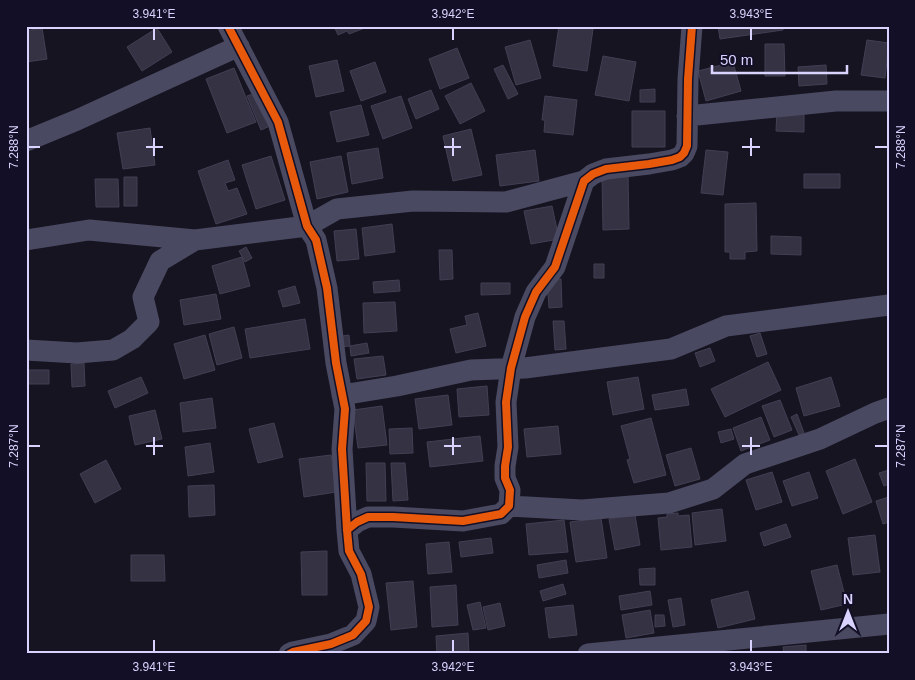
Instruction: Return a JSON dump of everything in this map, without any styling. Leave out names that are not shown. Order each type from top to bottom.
[{"type":"street","points":[[228,26],[278,122],[306,226],[316,240],[326,288],[336,364],[345,408],[342,450],[346,530],[349,551],[360,574],[369,607],[366,620],[337,649],[292,652],[289,654]]},
{"type":"street","points":[[26,240],[90,230],[195,240],[306,226],[337,209],[413,201],[506,202],[584,181],[593,174],[606,169],[650,164],[680,157],[687,146],[688,80],[692,26]]},
{"type":"street","points":[[26,141],[77,120],[238,46]]},
{"type":"street","points":[[687,116],[836,101],[889,101]]},
{"type":"street","points":[[346,530],[368,517],[463,521],[501,514],[509,506],[510,490],[505,478],[504,466],[508,447],[506,402],[511,368],[525,317],[536,292],[555,267],[584,181]]},
{"type":"street","points":[[26,350],[77,353],[113,350],[132,339],[148,322],[144,296],[160,261],[195,240]]},
{"type":"street","points":[[342,394],[397,386],[471,370],[524,368],[671,349],[726,326],[889,305]]},
{"type":"street","points":[[509,506],[582,510],[669,503],[713,489],[744,464],[820,439],[889,408]]},
{"type":"street","points":[[588,654],[889,624]]},
{"type":"building","points":[[334,26],[370,26],[349,34],[347,31],[338,35]]},
{"type":"building","points":[[559,26],[593,29],[587,71],[553,66]]},
{"type":"building","points":[[718,26],[783,26],[783,30],[720,39]]},
{"type":"building","points":[[42,28],[47,59],[26,62],[26,31]]},
{"type":"building","points":[[157,28],[172,52],[142,71],[127,47]]},
{"type":"building","points":[[530,40],[541,78],[516,85],[505,47]]},
{"type":"building","points":[[867,40],[889,43],[885,78],[861,75]]},
{"type":"building","points":[[765,44],[784,44],[785,76],[765,76]]},
{"type":"building","points":[[457,48],[469,78],[440,89],[429,59]]},
{"type":"building","points":[[603,56],[636,62],[629,101],[595,95]]},
{"type":"building","points":[[337,60],[344,91],[316,97],[309,66]]},
{"type":"building","points":[[375,62],[386,92],[361,101],[350,71]]},
{"type":"building","points":[[733,62],[741,91],[706,101],[698,71]]},
{"type":"building","points":[[503,65],[518,94],[508,99],[494,69]]},
{"type":"building","points":[[826,65],[827,84],[799,86],[798,67]]},
{"type":"building","points":[[234,68],[256,122],[227,133],[206,79]]},
{"type":"building","points":[[471,83],[485,111],[460,124],[445,96]]},
{"type":"building","points":[[655,89],[655,102],[640,102],[640,90]]},
{"type":"building","points":[[431,90],[439,109],[416,119],[408,99]]},
{"type":"building","points":[[258,92],[272,125],[261,130],[247,96]]},
{"type":"building","points":[[401,96],[412,128],[383,139],[371,106]]},
{"type":"building","points":[[545,96],[577,100],[573,135],[544,132],[545,120],[542,120]]},
{"type":"building","points":[[361,105],[369,135],[337,142],[330,112]]},
{"type":"building","points":[[632,111],[665,111],[665,147],[632,147]]},
{"type":"building","points":[[777,111],[804,112],[804,132],[776,131]]},
{"type":"building","points":[[150,128],[155,165],[123,169],[117,133]]},
{"type":"building","points":[[471,129],[482,175],[453,181],[443,136]]},
{"type":"building","points":[[378,148],[383,178],[352,184],[347,153]]},
{"type":"building","points":[[535,150],[539,181],[500,186],[496,155]]},
{"type":"building","points":[[706,150],[728,152],[723,195],[701,193]]},
{"type":"building","points":[[271,156],[285,200],[256,209],[242,165]]},
{"type":"building","points":[[341,156],[348,192],[317,199],[310,162]]},
{"type":"building","points":[[228,160],[235,180],[225,183],[228,191],[237,188],[247,214],[216,224],[198,171]]},
{"type":"building","points":[[804,174],[840,174],[840,188],[804,188]]},
{"type":"building","points":[[602,175],[628,175],[629,229],[603,230]]},
{"type":"building","points":[[124,177],[137,177],[137,206],[124,206]]},
{"type":"building","points":[[95,179],[118,179],[119,207],[96,207]]},
{"type":"building","points":[[756,203],[757,251],[745,252],[745,259],[730,259],[730,252],[725,252],[725,204]]},
{"type":"building","points":[[552,206],[559,239],[531,244],[524,211]]},
{"type":"building","points":[[392,224],[395,252],[365,256],[362,228]]},
{"type":"building","points":[[356,229],[359,259],[337,261],[334,231]]},
{"type":"building","points":[[771,236],[801,237],[801,255],[771,254]]},
{"type":"building","points":[[246,247],[252,258],[245,262],[239,251]]},
{"type":"building","points":[[439,250],[452,250],[453,279],[440,280]]},
{"type":"building","points":[[242,257],[250,286],[220,294],[212,266]]},
{"type":"building","points":[[594,264],[604,264],[604,278],[594,278]]},
{"type":"building","points":[[547,279],[561,279],[562,307],[549,308]]},
{"type":"building","points":[[399,280],[400,291],[374,293],[373,282]]},
{"type":"building","points":[[481,283],[510,283],[510,294],[481,295]]},
{"type":"building","points":[[295,286],[300,303],[283,307],[278,291]]},
{"type":"building","points":[[216,294],[221,319],[184,325],[180,300]]},
{"type":"building","points":[[395,302],[397,331],[364,333],[363,303]]},
{"type":"building","points":[[478,313],[486,346],[456,353],[450,329],[467,325],[465,316]]},
{"type":"building","points":[[305,319],[310,349],[250,358],[245,329]]},
{"type":"building","points":[[553,321],[564,321],[566,349],[555,350]]},
{"type":"building","points":[[234,327],[242,358],[217,365],[209,334]]},
{"type":"building","points":[[760,333],[767,354],[757,357],[750,336]]},
{"type":"building","points":[[205,335],[215,370],[184,379],[174,344]]},
{"type":"building","points":[[349,335],[350,346],[338,347],[336,337]]},
{"type":"building","points":[[367,343],[369,353],[351,356],[350,346]]},
{"type":"building","points":[[710,348],[715,361],[700,367],[695,353]]},
{"type":"building","points":[[383,356],[386,375],[357,379],[354,359]]},
{"type":"building","points":[[768,362],[781,390],[725,417],[711,389]]},
{"type":"building","points":[[84,363],[85,386],[72,387],[71,364]]},
{"type":"building","points":[[26,370],[49,370],[49,384],[26,384]]},
{"type":"building","points":[[141,377],[148,393],[115,408],[108,391]]},
{"type":"building","points":[[638,377],[644,409],[613,415],[607,382]]},
{"type":"building","points":[[831,377],[840,406],[804,416],[796,388]]},
{"type":"building","points":[[487,386],[489,415],[459,417],[457,389]]},
{"type":"building","points":[[686,389],[689,405],[655,410],[652,395]]},
{"type":"building","points":[[448,395],[452,425],[419,429],[415,399]]},
{"type":"building","points":[[212,398],[216,428],[183,432],[180,403]]},
{"type":"building","points":[[780,400],[792,430],[774,437],[762,406]]},
{"type":"building","points":[[382,406],[387,445],[358,448],[353,410]]},
{"type":"building","points":[[155,410],[162,439],[135,445],[129,416]]},
{"type":"building","points":[[797,414],[804,433],[799,435],[791,417]]},
{"type":"building","points":[[761,417],[770,440],[741,451],[733,428]]},
{"type":"building","points":[[651,418],[666,475],[634,483],[627,460],[630,459],[621,426]]},
{"type":"building","points":[[274,423],[283,457],[258,463],[249,429]]},
{"type":"building","points":[[558,426],[561,454],[527,457],[524,429]]},
{"type":"building","points":[[412,428],[413,453],[390,454],[389,429]]},
{"type":"building","points":[[731,429],[734,439],[721,443],[718,432]]},
{"type":"building","points":[[480,436],[483,461],[430,467],[427,442]]},
{"type":"building","points":[[210,443],[214,472],[188,476],[185,447]]},
{"type":"building","points":[[691,448],[700,479],[675,486],[666,455]]},
{"type":"building","points":[[331,455],[336,492],[304,497],[299,459]]},
{"type":"building","points":[[855,459],[872,502],[843,514],[826,471]]},
{"type":"building","points":[[106,460],[121,489],[95,503],[80,474]]},
{"type":"building","points":[[366,463],[385,463],[386,501],[367,501]]},
{"type":"building","points":[[391,463],[405,463],[408,500],[393,501]]},
{"type":"building","points":[[889,470],[889,484],[884,486],[879,473]]},
{"type":"building","points":[[772,472],[782,502],[756,510],[746,480]]},
{"type":"building","points":[[809,472],[818,498],[792,506],[783,481]]},
{"type":"building","points":[[214,485],[215,515],[189,517],[188,486]]},
{"type":"building","points":[[889,497],[889,522],[883,524],[876,501]]},
{"type":"building","points":[[722,509],[726,541],[695,545],[692,513]]},
{"type":"building","points":[[678,513],[678,516],[689,515],[692,547],[661,550],[658,518],[667,517],[667,514]]},
{"type":"building","points":[[635,515],[640,545],[615,550],[609,519]]},
{"type":"building","points":[[601,518],[607,558],[576,562],[570,522]]},
{"type":"building","points":[[564,520],[568,552],[529,555],[526,524]]},
{"type":"building","points":[[786,524],[791,537],[764,546],[760,533]]},
{"type":"building","points":[[875,535],[880,572],[853,575],[848,538]]},
{"type":"building","points":[[491,538],[493,553],[461,557],[459,542]]},
{"type":"building","points":[[449,542],[452,572],[428,574],[426,544]]},
{"type":"building","points":[[327,551],[327,595],[302,595],[301,552]]},
{"type":"building","points":[[131,555],[164,555],[165,581],[131,581]]},
{"type":"building","points":[[566,560],[568,573],[539,578],[537,565]]},
{"type":"building","points":[[837,565],[847,604],[821,610],[811,571]]},
{"type":"building","points":[[655,568],[655,585],[640,585],[639,569]]},
{"type":"building","points":[[413,581],[417,627],[391,630],[386,583]]},
{"type":"building","points":[[563,584],[566,594],[543,601],[540,591]]},
{"type":"building","points":[[456,585],[458,625],[432,627],[430,587]]},
{"type":"building","points":[[650,591],[652,605],[621,610],[619,596]]},
{"type":"building","points":[[748,591],[755,619],[718,628],[711,600]]},
{"type":"building","points":[[681,598],[685,625],[673,627],[668,600]]},
{"type":"building","points":[[480,602],[486,628],[473,630],[467,605]]},
{"type":"building","points":[[500,603],[505,626],[488,630],[483,607]]},
{"type":"building","points":[[573,605],[577,635],[549,638],[545,608]]},
{"type":"building","points":[[650,610],[654,633],[626,638],[622,615]]},
{"type":"building","points":[[655,615],[664,615],[665,626],[655,627]]},
{"type":"building","points":[[468,633],[469,654],[437,654],[436,636]]},
{"type":"building","points":[[806,645],[806,654],[784,654],[783,647]]},
{"type":"cycle path","points":[[228,26],[278,122],[307,226],[316,240],[327,288],[336,363],[345,409],[342,449],[349,551],[361,574],[369,607],[366,621],[353,635],[331,644],[289,654]]},
{"type":"cycle path","points":[[347,530],[357,522],[368,517],[463,521],[501,514],[509,506],[510,490],[505,478],[508,447],[506,402],[511,368],[525,317],[536,292],[555,267],[584,181],[593,174],[606,169],[672,160],[684,153],[687,146],[688,79],[692,26]]}]
